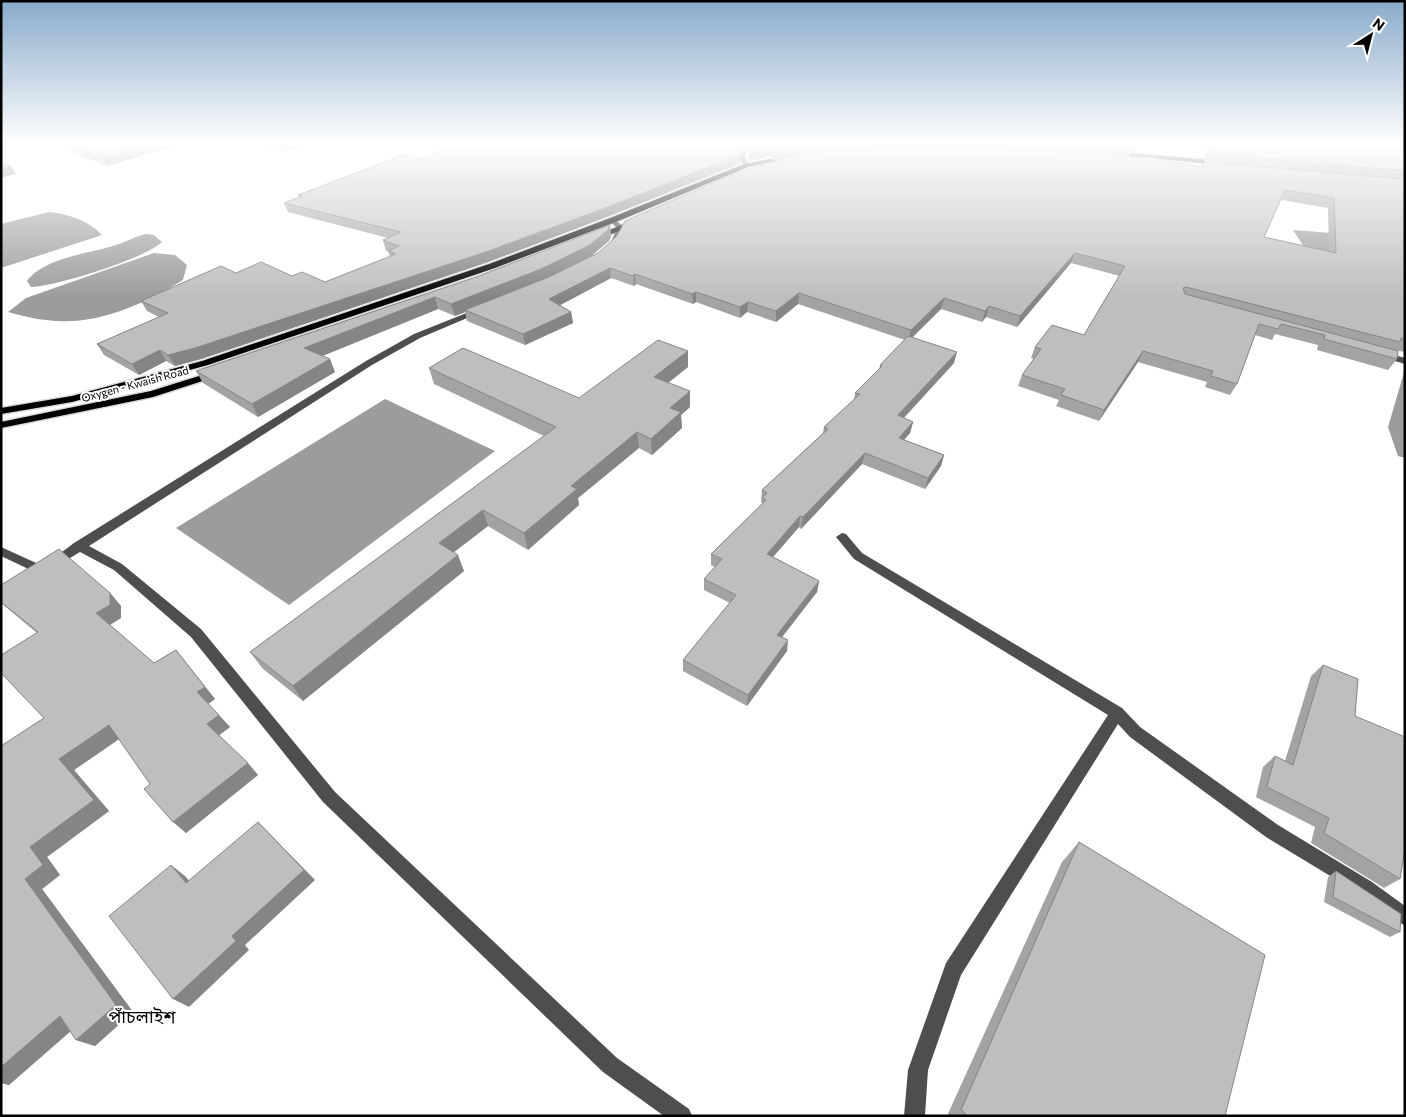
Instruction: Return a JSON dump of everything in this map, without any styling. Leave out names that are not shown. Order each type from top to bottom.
[{"type":"main road","name":"Oxygen - Kwaish Road","points":[[1,411],[72,399],[205,362],[492,266],[676,194]]},
{"type":"main road","points":[[585,242],[645,218]]},
{"type":"main road","name":"Oxygen - Kwaish Road","points":[[1,425],[153,394],[222,371]]},
{"type":"street","points":[[602,254],[614,243],[621,228],[613,220]]},
{"type":"street","points":[[1,551],[37,573],[377,358],[417,336],[495,305]]},
{"type":"street","points":[[1376,353],[1405,361]]},
{"type":"street","points":[[842,537],[858,556],[1117,713],[1135,732],[1272,831],[1366,888],[1405,918]]},
{"type":"street","points":[[78,546],[118,567],[196,633],[329,797],[610,1065],[682,1116]]},
{"type":"street","points":[[914,1116],[918,1070],[953,970],[1117,713]]},
{"type":"shaded area","points":[[49,212],[64,214],[78,219],[102,235],[1,268],[1,224]]},
{"type":"shaded area","points":[[1293,230],[1333,233],[1348,259],[1306,250]]},
{"type":"shaded area","points":[[146,234],[154,235],[162,242],[138,256],[79,277],[31,287],[27,281],[35,273],[56,261],[116,245]]},
{"type":"shaded area","points":[[154,253],[175,255],[187,265],[183,280],[151,298],[118,312],[82,320],[64,321],[36,319],[8,312],[26,298]]},
{"type":"shaded area","points":[[1405,369],[1405,458],[1398,456],[1388,427]]},
{"type":"shaded area","points":[[385,399],[495,451],[289,605],[176,528]]},
{"type":"building","points":[[640,194],[486,252],[195,348],[168,355],[160,350],[132,364],[97,344],[168,313],[141,301],[221,266],[236,273],[261,262],[292,276],[302,272],[325,282],[396,254],[388,251],[399,246],[383,240],[401,232],[284,203],[302,196],[298,195]]},
{"type":"building","points":[[687,194],[1283,194],[1264,237],[1336,253],[1334,198],[1310,194],[1405,194],[1405,339],[1401,338],[1400,342],[1186,287],[1183,288],[1185,294],[1398,351],[1397,359],[1324,339],[1325,335],[1281,324],[1278,329],[1259,324],[1237,384],[1211,376],[1213,371],[1143,351],[1104,410],[1061,395],[1065,389],[1022,375],[1041,349],[1035,347],[1052,325],[1084,335],[1125,266],[1075,253],[1020,316],[989,306],[985,311],[944,298],[911,330],[799,293],[776,311],[748,302],[740,307],[696,292],[692,294],[635,274],[633,276],[610,268],[549,299],[571,312],[523,334],[465,310],[549,277],[598,253],[617,236],[625,221]]},
{"type":"building","points":[[610,225],[608,230],[590,245],[541,269],[451,304],[435,297],[304,348],[330,359],[252,404],[196,371],[479,276]]},
{"type":"building","points":[[908,336],[957,352],[898,415],[913,422],[899,438],[944,455],[928,478],[865,453],[803,517],[800,516],[767,554],[819,581],[777,635],[788,640],[748,695],[683,660],[736,595],[704,579],[722,559],[711,554],[766,500],[762,498],[767,493],[762,490],[828,429],[824,427],[860,394],[855,393]]},
{"type":"building","points":[[658,340],[688,351],[654,377],[690,391],[670,408],[681,412],[651,439],[637,432],[571,486],[577,489],[524,533],[483,510],[439,543],[458,555],[293,686],[250,652],[556,427],[429,368],[463,348],[579,398]]},
{"type":"building","points":[[59,549],[110,593],[110,605],[96,613],[154,663],[176,650],[205,687],[197,692],[219,715],[207,724],[248,763],[173,822],[144,789],[150,784],[109,725],[59,759],[94,800],[30,847],[43,865],[25,879],[116,1005],[76,1040],[60,1016],[1,1067],[1,746],[44,718],[1,673],[1,655],[38,632],[1,602],[1,585]]},
{"type":"building","points":[[1323,665],[1358,679],[1355,716],[1405,737],[1405,848],[1400,879],[1324,833],[1329,818],[1267,787],[1275,756],[1293,765]]},
{"type":"building","points":[[258,822],[304,870],[232,936],[236,941],[173,999],[109,916],[171,865],[186,883]]},
{"type":"building","points":[[1079,842],[1265,955],[1225,1116],[968,1116],[961,1110]]},
{"type":"building","points":[[1336,871],[1401,914],[1400,932],[1333,897]]},
{"type":"district","name":"পাঁচলাইশ","points":[[142,1017]]}]
